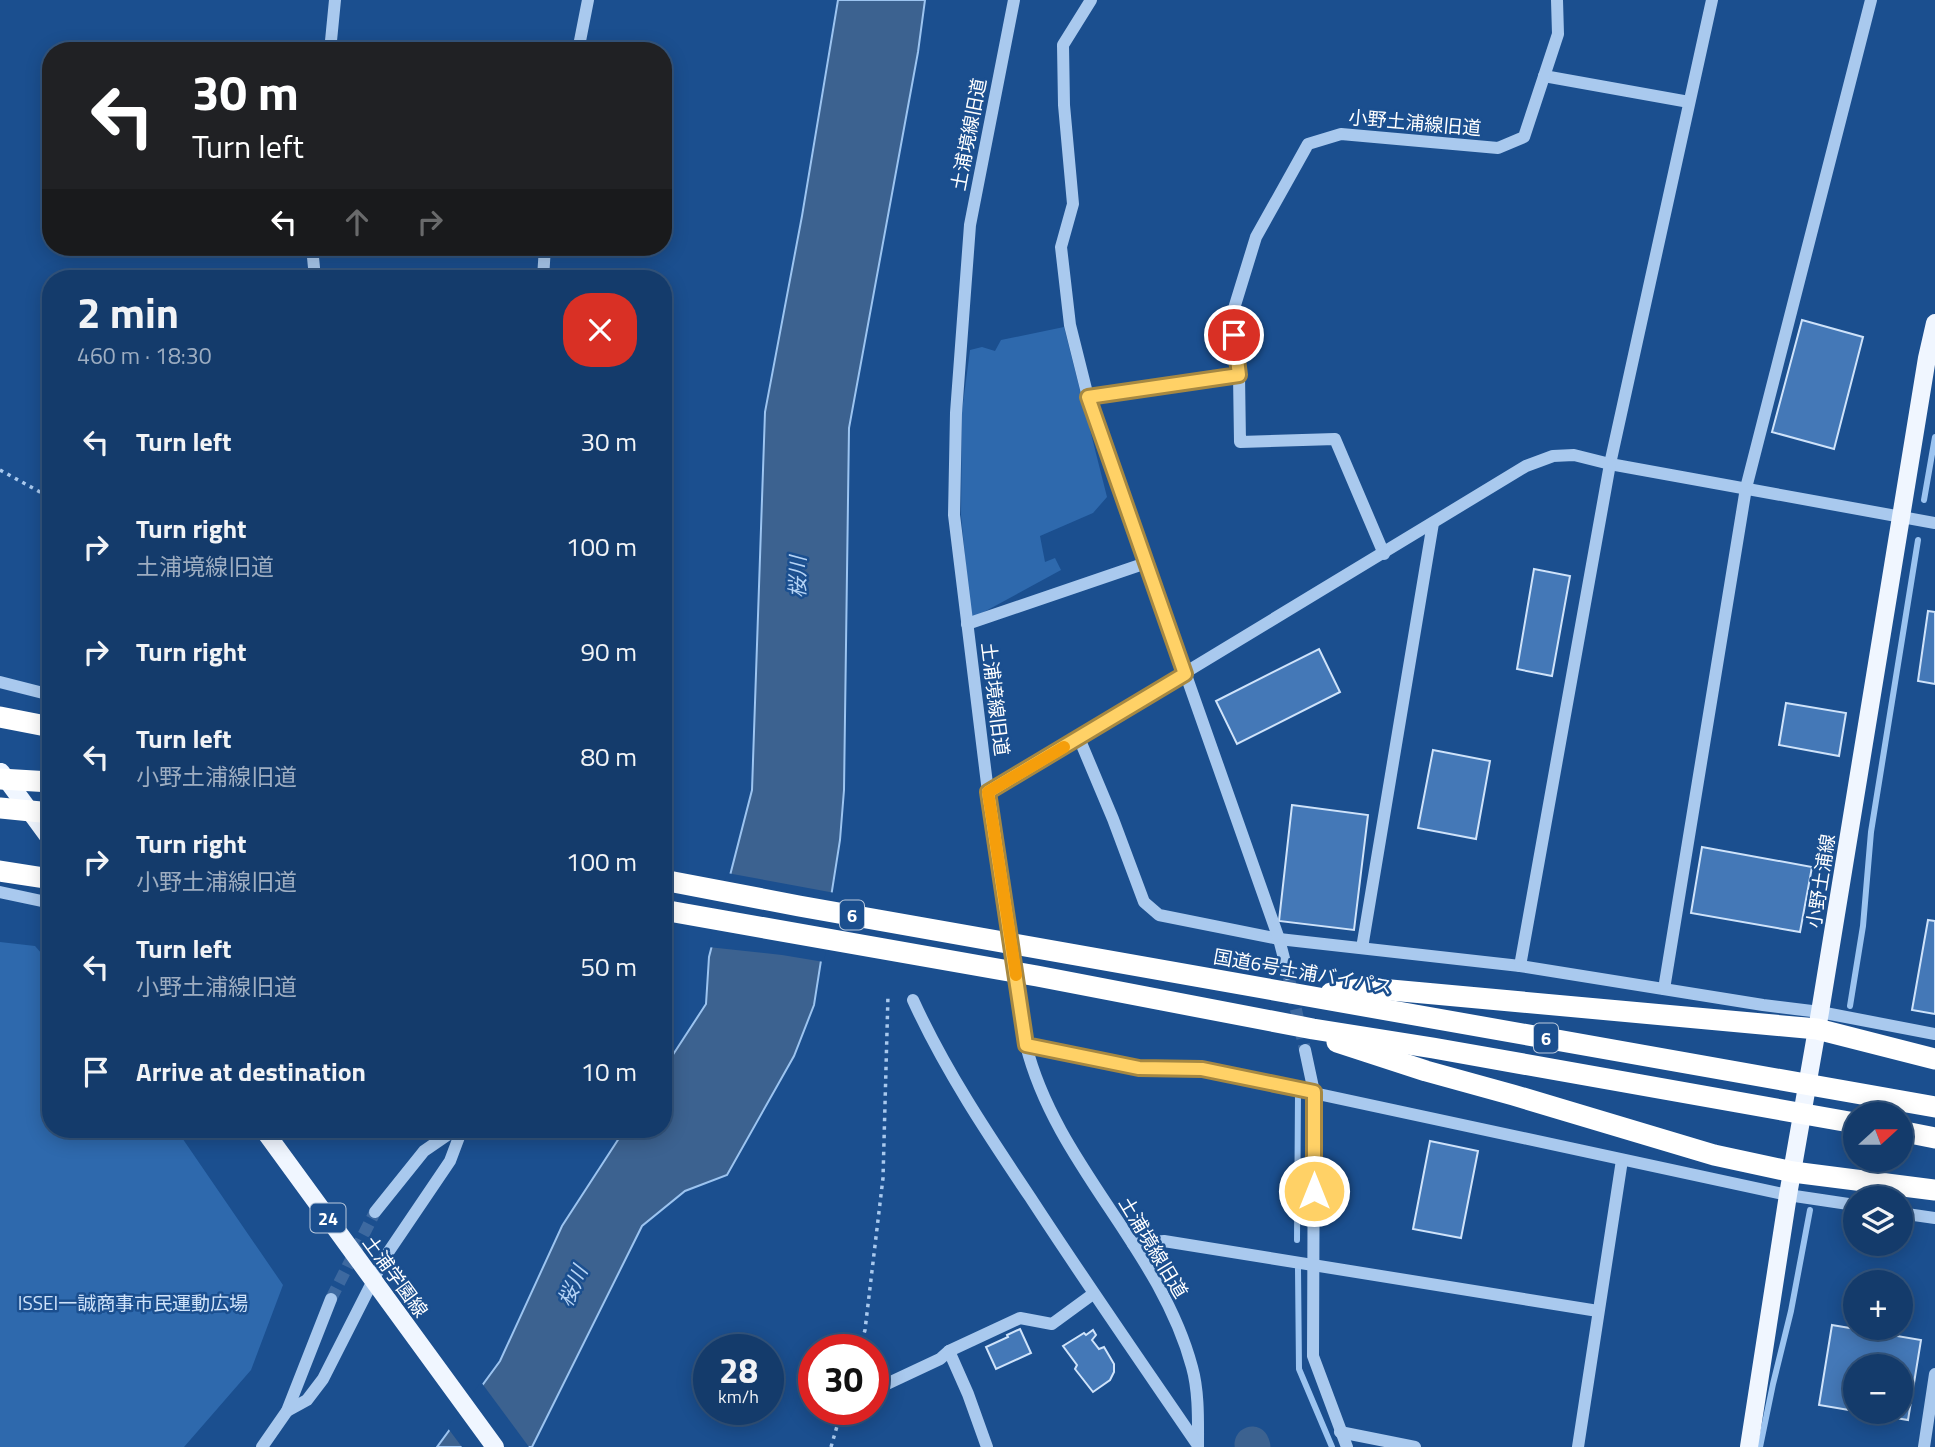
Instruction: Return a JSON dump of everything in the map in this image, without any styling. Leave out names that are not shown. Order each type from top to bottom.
[{"type":"highway","points":[[0,717],[42,725]]},
{"type":"highway","points":[[0,779],[42,781]]},
{"type":"highway","points":[[0,808],[42,812]]},
{"type":"highway","points":[[0,871],[42,878]]},
{"type":"highway","name":"国道6号土浦バイパス","points":[[672,882],[1935,1107]]},
{"type":"highway","name":"6","points":[[672,912],[1037,976],[1313,1029],[1843,1121]]},
{"type":"highway","points":[[1312,996],[1369,988],[1819,1020],[1935,1059]]},
{"type":"highway","points":[[1313,1029],[1343,1046],[1713,1155],[1793,1172],[1935,1190]]},
{"type":"highway","points":[[1913,1134],[1935,1138]]},
{"type":"main road","name":"小野土浦線","points":[[1749,1447],[1788,1195],[1935,323]]},
{"type":"main road","points":[[0,770],[42,828]]},
{"type":"main road","name":"土浦学園線","points":[[270,1138],[495,1447]]},
{"type":"street","points":[[331,42],[334,0]]},
{"type":"street","points":[[580,42],[588,0]]},
{"type":"street","name":"土浦境線旧道","points":[[1014,0],[970,225],[956,413],[954,515],[988,792],[1026,1045],[1032,1068],[1058,1127],[1164,1296],[1193,1370],[1198,1446]]},
{"type":"street","points":[[1091,0],[1063,45],[1064,106],[1073,204],[1061,247],[1070,325],[1088,397],[1279,940],[1288,974]]},
{"type":"street","name":"小野土浦線旧道","points":[[1384,554],[1335,439],[1240,442],[1239,375],[1232,315],[1256,237],[1308,144],[1341,134],[1498,148],[1524,137],[1558,34],[1557,0]]},
{"type":"street","points":[[1520,966],[1610,464],[1712,0]]},
{"type":"street","points":[[1664,989],[1746,488],[1871,0]]},
{"type":"street","points":[[1544,76],[1689,102]]},
{"type":"street","points":[[1088,397],[1239,375]]},
{"type":"street","points":[[988,792],[1526,466],[1553,456],[1574,455],[1610,464],[1935,523]]},
{"type":"street","points":[[1362,948],[1433,523]]},
{"type":"street","points":[[967,624],[1146,563]]},
{"type":"street","points":[[0,682],[42,693]]},
{"type":"street","points":[[1079,738],[1144,902],[1159,915],[1279,940],[1520,966],[1763,1005],[1819,1020],[1935,1034]]},
{"type":"street","points":[[0,892],[42,901]]},
{"type":"street","points":[[912,1000],[932,1043],[997,1148],[1198,1446]]},
{"type":"street","points":[[1026,1045],[1139,1068],[1202,1069],[1788,1195],[1843,1203]]},
{"type":"street","points":[[1305,1050],[1314,1092],[1313,1356],[1347,1447]]},
{"type":"street","points":[[374,1212],[424,1151],[443,1138]]},
{"type":"street","points":[[286,1411],[307,1400],[323,1379],[385,1257],[450,1161],[459,1138]]},
{"type":"street","points":[[1578,1447],[1622,1160]]},
{"type":"street","points":[[1913,1215],[1935,1218]]},
{"type":"street","points":[[1133,1244],[1164,1241],[1598,1311]]},
{"type":"street","points":[[889,1383],[1020,1318],[1052,1324],[1093,1294]]},
{"type":"street","points":[[262,1447],[286,1411],[331,1299]]},
{"type":"street","points":[[949,1351],[987,1447]]},
{"type":"street","points":[[1924,1447],[1935,1374]]},
{"type":"street","points":[[1340,1433],[1415,1447]]},
{"type":"path","points":[[0,470],[42,493]]},
{"type":"path","points":[[864,1334],[883,1178],[888,995]]},
{"type":"path","points":[[831,1447],[837,1425]]},
{"type":"green space","points":[[1064,327],[1107,497],[1093,513],[1040,536],[1045,562],[1055,558],[1061,570],[971,619],[961,515],[962,411],[970,350],[982,347],[995,351],[1001,340]]},
{"type":"green space","name":"ISSEI一誠商事市民運動広場","points":[[0,942],[35,946],[42,954],[42,1138],[182,1138],[283,1285],[251,1370],[184,1447],[0,1447]]},
{"type":"water","name":"桜川","points":[[838,0],[925,0],[918,52],[849,428],[844,790],[840,840],[814,1005],[794,1056],[727,1175],[685,1191],[642,1226],[532,1447],[437,1447],[500,1361],[562,1226],[619,1138],[672,1138],[672,1056],[706,1004],[709,957],[752,790],[765,412],[802,216]]},
{"type":"pier","points":[[727,873],[835,893],[824,962],[708,947]]},
{"type":"pier","points":[[481,1382],[529,1447],[462,1447],[447,1427]]},
{"type":"building","points":[[1802,320],[1863,337],[1834,449],[1772,432]]},
{"type":"building","points":[[1534,569],[1570,576],[1552,676],[1517,669]]},
{"type":"building","points":[[1928,611],[1935,612],[1935,684],[1918,681]]},
{"type":"building","points":[[1319,649],[1340,692],[1237,744],[1216,701]]},
{"type":"building","points":[[1786,703],[1846,713],[1839,756],[1779,745]]},
{"type":"building","points":[[1433,750],[1490,761],[1476,839],[1418,828]]},
{"type":"building","points":[[1292,805],[1368,815],[1354,930],[1279,921]]},
{"type":"building","points":[[1702,847],[1812,867],[1800,932],[1691,913]]},
{"type":"building","points":[[1928,920],[1935,921],[1935,1014],[1912,1010]]},
{"type":"building","points":[[1430,1141],[1478,1151],[1461,1238],[1413,1229]]},
{"type":"building","points":[[1832,1325],[1843,1327],[1843,1340],[1921,1340],[1913,1389],[1913,1354],[1843,1354],[1843,1409],[1819,1405]]},
{"type":"building","points":[[1020,1329],[1031,1353],[996,1369],[986,1347]]},
{"type":"building","points":[[1093,1330],[1096,1335],[1092,1340],[1099,1349],[1104,1347],[1114,1364],[1114,1372],[1110,1380],[1093,1392],[1075,1369],[1077,1365],[1063,1346]]},
{"type":"waterway","points":[[1924,500],[1935,437]]},
{"type":"waterway","points":[[1850,1006],[1863,926],[1871,832],[1918,540]]},
{"type":"waterway","points":[[1297,1240],[1298,1094]]},
{"type":"waterway","points":[[1760,1447],[1791,1311],[1810,1210]]},
{"type":"waterway","points":[[1298,1269],[1299,1369],[1332,1447]]},
{"type":"tunnel","points":[[1288,974],[1305,1050]]},
{"type":"tunnel","points":[[331,1299],[375,1212]]},
{"type":"slow traffic","points":[[1016,975],[988,792],[1064,747]]},
{"type":"route","points":[[1234,335],[1239,375],[1088,397],[1185,674],[988,792],[1026,1045],[1139,1068],[1202,1069],[1314,1092],[1314,1191]]}]
